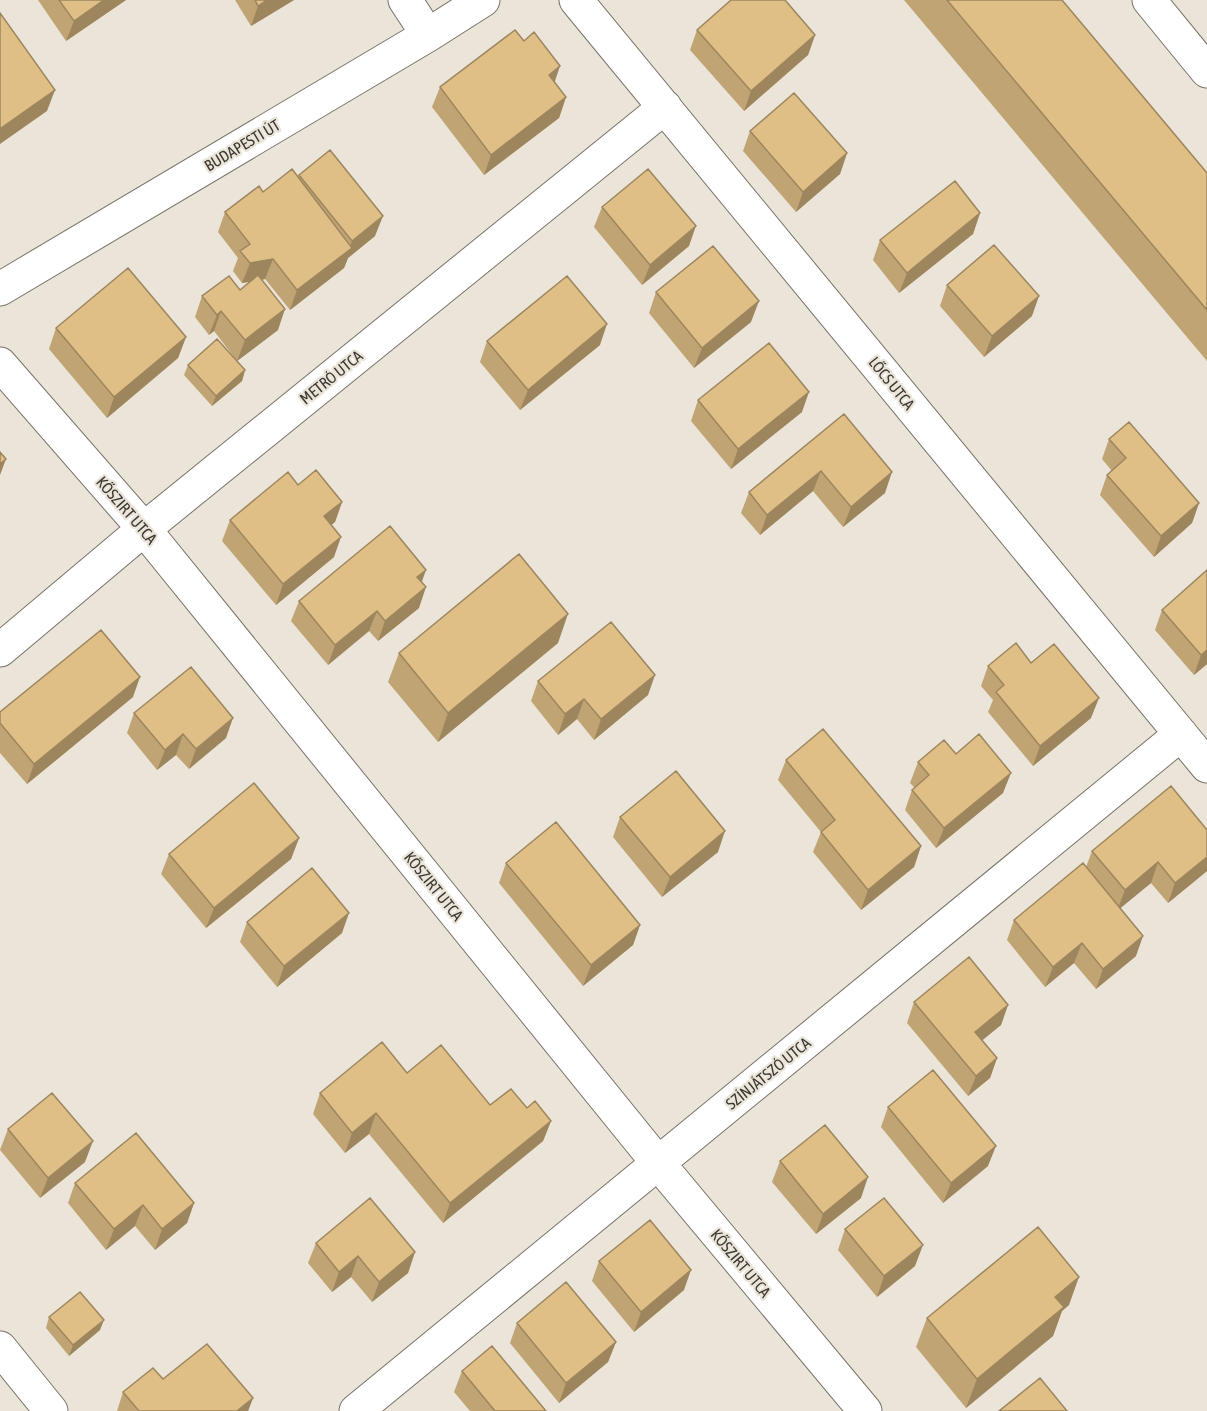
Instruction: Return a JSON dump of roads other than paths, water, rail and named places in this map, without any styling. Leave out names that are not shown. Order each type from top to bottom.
[{"type":"street","points":[[405,0],[428,35]]},
{"type":"street","name":"BUDAPESTI ÚT","points":[[0,289],[483,0]]},
{"type":"street","name":"LŐCS UTCA","points":[[576,0],[1207,766]]},
{"type":"street","points":[[1149,0],[1207,71]]},
{"type":"street","name":"METRÓ UTCA","points":[[0,650],[144,529],[665,107]]},
{"type":"street","name":"KŐSZIRT UTCA","points":[[0,364],[144,529],[658,1163],[865,1411]]},
{"type":"street","name":"SZÍNJÁTSZÓ UTCA","points":[[356,1411],[1181,734]]},
{"type":"street","points":[[0,1348],[51,1411]]}]
